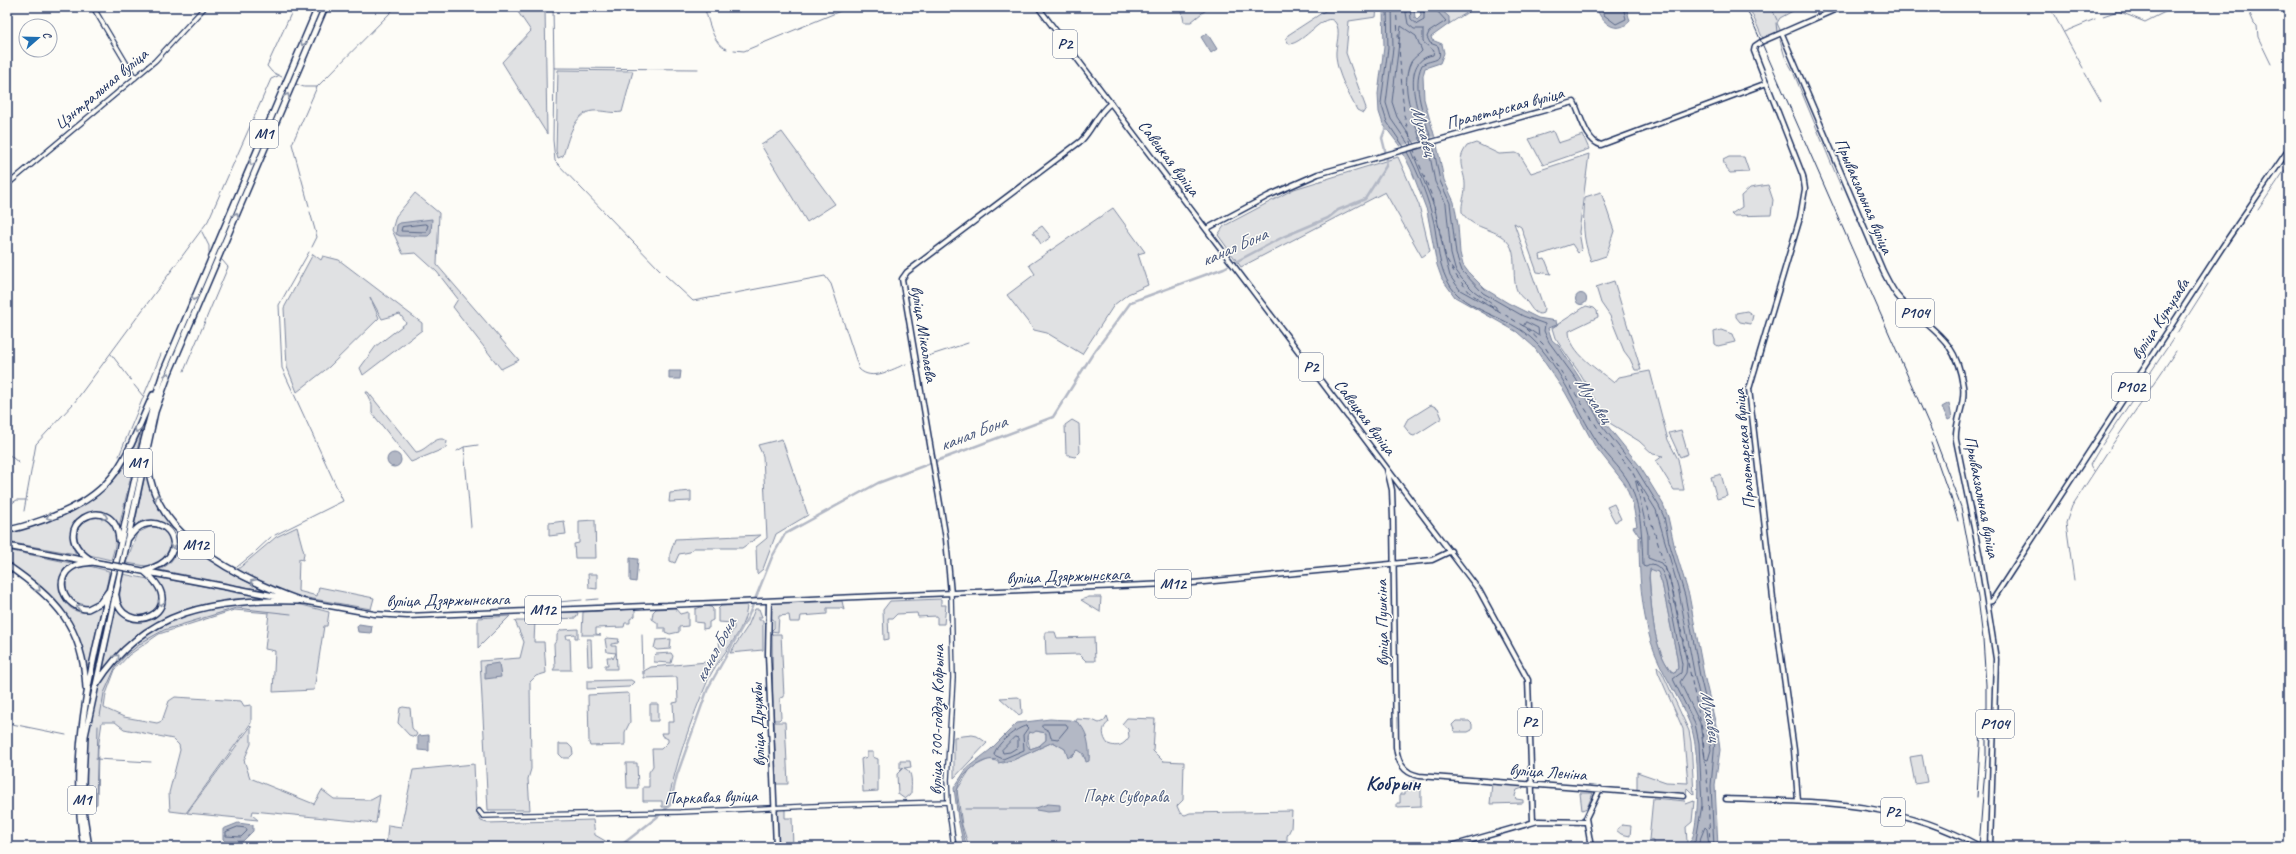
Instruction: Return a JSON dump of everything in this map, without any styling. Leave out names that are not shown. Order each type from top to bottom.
[{"type":"highway","name":"М1","points":[[84,847],[78,817],[77,780],[79,743],[86,695],[147,420],[160,382],[318,7]]},
{"type":"highway","name":"М1","points":[[89,847],[82,804],[85,736],[155,412],[169,373],[325,7]]},
{"type":"highway","points":[[7,530],[33,524],[75,506],[108,484],[122,463],[160,382]]},
{"type":"highway","name":"М12","points":[[149,439],[150,474],[159,500],[171,520],[205,553],[222,566],[259,585],[302,601]]},
{"type":"highway","name":"М12","points":[[93,562],[79,552],[73,540],[74,528],[83,517],[92,514],[103,514],[112,520],[119,533],[120,546]]},
{"type":"highway","name":"М12","points":[[127,541],[136,529],[148,524],[163,526],[170,533],[173,541],[173,551],[169,559],[162,565],[144,571]]},
{"type":"highway","name":"М12","points":[[7,546],[302,601]]},
{"type":"highway","name":"М12","points":[[93,562],[75,566],[65,574],[61,585],[64,596],[73,606],[88,609],[100,603],[109,589]]},
{"type":"highway","points":[[7,565],[43,593],[70,625],[78,638],[85,664],[86,695]]},
{"type":"highway","points":[[116,591],[119,605],[130,617],[142,620],[156,613],[162,602],[160,588],[144,571]]},
{"type":"highway","name":"М12","points":[[95,689],[110,664],[125,648],[144,634],[170,619],[229,602],[252,600],[302,601]]},
{"type":"main road","name":"Савецкая вуліца","points":[[1038,7],[1479,590],[1528,680],[1533,822]]},
{"type":"main road","points":[[1782,34],[1841,7]]},
{"type":"main road","name":"Пралетарская вуліца","points":[[1782,34],[1758,44],[1754,51],[1801,170],[1805,189],[1801,212],[1784,274],[1749,389],[1773,598],[1794,750],[1798,801]]},
{"type":"main road","name":"Прывакзальная вуліца","points":[[1782,34],[1860,223],[1883,271],[1900,299],[1948,342],[1956,360],[1963,392],[1956,426],[1956,440],[1988,602],[1996,659],[1990,847]]},
{"type":"main road","name":"Пралетарская вуліца","points":[[1206,229],[1291,185],[1367,160],[1574,102],[1591,140],[1596,144],[1605,145],[1767,83]]},
{"type":"main road","name":"вуліца Мікалаева","points":[[951,594],[948,557],[902,279],[907,272],[1081,141],[1089,133],[1102,111],[1111,103]]},
{"type":"main road","name":"вуліца Кутузава","points":[[1988,602],[1992,601],[2227,240],[2289,149]]},
{"type":"main road","name":"вуліца Пушкіна","points":[[1386,467],[1392,490],[1396,747],[1400,764],[1410,774]]},
{"type":"main road","points":[[1392,490],[1400,486]]},
{"type":"main road","name":"вуліца Дзяржынскага","points":[[302,601],[374,614],[406,616],[951,594],[1216,582],[1432,560],[1451,552]]},
{"type":"main road","name":"вуліца Дружбы","points":[[769,601],[768,654],[776,847]]},
{"type":"main road","name":"вуліца Леніна","points":[[1410,774],[1419,776],[1684,796]]},
{"type":"main road","points":[[1591,847],[1586,822],[1600,789]]},
{"type":"main road","name":"Р2","points":[[1726,799],[1798,801],[1860,806],[1895,812],[1961,836],[1981,847]]},
{"type":"main road","points":[[1448,847],[1533,822],[1586,822]]},
{"type":"street","points":[[93,7],[134,78]]},
{"type":"street","name":"Цэнтральная вуліца","points":[[7,186],[167,49],[205,7]]},
{"type":"street","name":"вуліца 700-годдзя Кобрына","points":[[951,594],[953,678],[947,758],[948,802],[954,847]]},
{"type":"street","name":"Паркавая вуліца","points":[[479,811],[483,816],[670,812],[774,807],[948,802]]},
{"type":"green space","points":[[524,7],[545,7],[547,134],[502,62],[531,31],[518,12]]},
{"type":"green space","points":[[1181,7],[1206,7],[1207,9],[1191,22],[1184,22]]},
{"type":"green space","points":[[1331,7],[1377,7],[1376,17],[1349,21],[1346,53],[1366,108],[1363,113],[1357,110],[1339,70],[1336,56],[1338,29],[1335,22],[1326,20],[1295,43],[1289,44],[1286,39],[1288,35]]},
{"type":"green space","points":[[1438,7],[1476,7],[1449,24],[1450,23],[1443,11]]},
{"type":"green space","points":[[1749,7],[1800,7],[1780,18],[1777,23],[1781,32],[1763,39]]},
{"type":"green space","points":[[558,70],[633,71],[622,112],[615,113],[593,111],[581,116],[576,121],[563,156],[558,158],[556,151]]},
{"type":"green space","points":[[1553,131],[1558,143],[1583,135],[1589,149],[1543,165],[1529,139]]},
{"type":"green space","points":[[782,132],[835,204],[807,222],[761,145]]},
{"type":"green space","points":[[1476,143],[1499,154],[1516,153],[1520,155],[1531,173],[1589,154],[1579,232],[1582,249],[1578,253],[1572,244],[1540,255],[1541,260],[1545,259],[1551,274],[1537,272],[1521,227],[1514,223],[1544,308],[1543,313],[1540,314],[1534,311],[1518,293],[1515,282],[1513,252],[1506,240],[1500,235],[1473,223],[1462,212],[1465,181],[1461,157],[1467,146]]},
{"type":"green space","points":[[1398,157],[1419,205],[1430,251],[1422,257],[1385,192],[1241,267],[1218,235],[1224,226],[1294,189]]},
{"type":"green space","points":[[1729,157],[1744,157],[1749,172],[1730,173],[1725,167],[1723,160]]},
{"type":"green space","points":[[1768,185],[1773,200],[1771,215],[1733,216],[1731,214],[1742,207],[1741,196],[1750,188]]},
{"type":"green space","points":[[1601,192],[1614,231],[1606,256],[1591,261],[1586,245],[1584,230],[1585,197]]},
{"type":"green space","points":[[415,193],[439,213],[437,265],[519,360],[501,369],[453,307],[458,299],[437,272],[416,253],[403,254],[392,230],[396,216]]},
{"type":"green space","points":[[1113,208],[1145,252],[1138,254],[1148,285],[1128,294],[1114,305],[1082,354],[1047,333],[1034,330],[1007,295],[1035,274],[1029,265]]},
{"type":"green space","points":[[1042,226],[1051,237],[1041,244],[1033,232]]},
{"type":"green space","points":[[313,254],[321,260],[323,256],[339,260],[422,323],[422,330],[363,375],[360,368],[376,346],[406,323],[400,314],[382,319],[370,297],[379,318],[329,367],[297,392],[287,367],[284,308]]},
{"type":"green space","points":[[1614,281],[1641,370],[1635,370],[1624,351],[1610,316],[1601,303],[1596,287]]},
{"type":"green space","points":[[1586,306],[1594,308],[1597,311],[1598,317],[1569,331],[1570,339],[1574,347],[1593,367],[1614,383],[1619,377],[1650,371],[1668,440],[1678,459],[1684,490],[1674,490],[1656,461],[1663,456],[1653,454],[1639,441],[1608,422],[1580,374],[1555,338],[1552,328]]},
{"type":"green space","points":[[1747,311],[1753,315],[1751,324],[1740,322],[1736,317],[1736,313]]},
{"type":"green space","points":[[1721,330],[1732,334],[1735,342],[1718,346],[1715,344],[1714,332]]},
{"type":"green space","points":[[366,392],[368,392],[416,452],[424,449],[439,439],[447,441],[446,448],[411,462],[372,413],[372,405]]},
{"type":"green space","points":[[1431,405],[1438,408],[1442,418],[1414,436],[1411,435],[1404,426],[1407,420]]},
{"type":"green space","points":[[1072,420],[1079,424],[1080,452],[1075,457],[1066,453],[1065,425]]},
{"type":"green space","points":[[142,429],[119,527],[110,517],[100,513],[91,512],[82,516],[76,522],[72,531],[72,542],[76,554],[7,542],[7,532],[40,524],[56,518],[87,503],[100,493],[113,482],[123,468]]},
{"type":"green space","points":[[1681,430],[1688,454],[1680,457],[1669,433]]},
{"type":"green space","points":[[782,439],[808,515],[776,534],[763,569],[757,574],[756,547],[767,538],[763,456],[758,445]]},
{"type":"green space","points":[[148,461],[153,484],[162,505],[174,523],[189,541],[226,569],[266,591],[159,570],[168,565],[174,557],[176,543],[171,532],[162,526],[148,523],[133,532]]},
{"type":"green space","points":[[1721,474],[1727,496],[1717,499],[1711,477]]},
{"type":"green space","points":[[691,491],[691,501],[669,502],[670,493]]},
{"type":"green space","points":[[1614,504],[1621,519],[1615,522],[1607,507]]},
{"type":"green space","points":[[93,516],[102,518],[113,526],[116,538],[111,560],[85,554],[78,542],[77,532],[79,527],[82,523]]},
{"type":"green space","points":[[595,520],[596,558],[575,558],[574,544],[579,543],[579,521]]},
{"type":"green space","points":[[564,521],[566,534],[549,536],[549,523]]},
{"type":"green space","points":[[150,527],[161,529],[168,535],[171,544],[170,555],[153,567],[126,563],[137,533]]},
{"type":"green space","points":[[297,527],[304,553],[303,560],[299,559],[298,591],[317,596],[319,587],[374,598],[371,609],[296,596],[257,581],[237,570],[276,537]]},
{"type":"green space","points":[[761,535],[742,548],[693,548],[690,552],[679,554],[675,563],[670,561],[670,554],[675,539]]},
{"type":"green space","points":[[7,550],[76,564],[65,572],[59,583],[61,595],[72,609],[84,612],[90,611],[103,602],[87,674],[84,655],[78,638],[61,608],[37,583],[7,562]]},
{"type":"green space","points":[[89,566],[109,571],[104,593],[97,601],[87,608],[71,602],[66,588],[66,583],[67,577],[74,569]]},
{"type":"green space","points":[[1652,568],[1658,572],[1662,583],[1677,657],[1678,668],[1675,673],[1671,671],[1664,661],[1656,637],[1649,573]]},
{"type":"green space","points":[[123,574],[148,579],[156,585],[159,603],[156,610],[152,614],[139,616],[127,611],[122,605],[120,589]]},
{"type":"green space","points":[[588,574],[597,574],[597,589],[589,588]]},
{"type":"green space","points":[[155,577],[270,599],[233,599],[214,602],[177,614],[143,633],[128,645],[102,674],[116,604],[130,618],[142,621],[157,617],[161,611],[163,595],[161,586]]},
{"type":"green space","points":[[1089,597],[1101,597],[1100,612],[1081,600]]},
{"type":"green space","points":[[941,599],[941,605],[946,605],[944,624],[937,624],[937,616],[918,617],[917,613],[897,614],[893,618],[888,618],[889,639],[884,640],[883,610],[890,601]]},
{"type":"green space","points":[[842,601],[844,610],[841,608],[827,608],[827,614],[801,616],[800,622],[790,622],[789,615],[779,616],[778,632],[771,631],[774,628],[774,620],[771,618],[771,605],[773,603]]},
{"type":"green space","points":[[276,602],[302,605],[329,612],[327,626],[324,626],[314,690],[273,692],[275,651],[265,649],[269,613],[234,610],[159,634],[129,655],[115,670],[106,694],[104,708],[124,717],[157,723],[162,721],[169,701],[175,697],[241,701],[244,706],[251,705],[251,723],[186,813],[170,811],[169,793],[180,750],[179,745],[173,739],[124,729],[115,722],[102,722],[98,749],[97,804],[88,808],[87,747],[88,731],[94,700],[109,669],[121,654],[154,629],[193,612],[233,603]]},
{"type":"green space","points":[[747,605],[742,625],[713,671],[702,694],[680,757],[668,804],[666,807],[662,807],[662,801],[643,801],[643,787],[649,787],[649,772],[653,766],[652,749],[661,749],[668,742],[668,739],[662,736],[661,733],[668,733],[668,722],[674,722],[673,703],[678,702],[677,677],[644,678],[644,671],[651,667],[707,662],[708,664],[720,650],[719,641],[730,635],[734,628],[733,623],[718,622],[718,609],[721,606]]},
{"type":"green space","points":[[704,606],[711,607],[713,609],[713,620],[709,622],[709,628],[703,629],[703,623],[695,622],[695,609]]},
{"type":"green space","points":[[675,608],[680,614],[688,612],[688,626],[679,627],[679,632],[670,634],[665,632],[665,628],[658,628],[658,623],[652,619],[653,612],[656,609]]},
{"type":"green space","points":[[635,609],[635,616],[630,619],[630,623],[625,623],[624,627],[596,628],[596,634],[601,635],[582,635],[583,612]]},
{"type":"green space","points":[[755,609],[759,609],[762,617],[759,617],[759,620],[763,620],[763,650],[730,653],[748,626]]},
{"type":"green space","points":[[563,612],[578,613],[576,618],[538,620],[540,614],[548,614],[551,617]]},
{"type":"green space","points":[[510,616],[478,648],[478,618]]},
{"type":"green space","points":[[515,621],[535,621],[534,642],[544,642],[546,673],[536,676],[530,682],[531,769],[528,779],[530,810],[488,810],[480,661],[520,658],[524,642]]},
{"type":"green space","points":[[578,629],[578,638],[575,638],[575,634],[566,635],[567,639],[570,639],[571,670],[553,670],[555,667],[554,644],[557,640],[557,635],[561,630]]},
{"type":"green space","points":[[1045,632],[1055,632],[1057,638],[1094,637],[1095,661],[1086,661],[1079,654],[1046,655]]},
{"type":"green space","points":[[772,634],[781,634],[784,697],[780,698],[781,718],[779,720],[774,720],[773,717]]},
{"type":"green space","points":[[587,639],[591,639],[592,666],[588,666]]},
{"type":"green space","points":[[605,639],[619,639],[618,643],[611,644],[611,646],[616,646],[617,669],[605,669],[605,665],[608,665],[607,657],[612,657],[613,659],[616,653],[607,652]]},
{"type":"green space","points":[[671,639],[670,649],[657,650],[654,648],[656,640]]},
{"type":"green space","points":[[671,653],[673,656],[671,663],[654,662],[654,656],[656,654]]},
{"type":"green space","points":[[1657,666],[1662,672],[1689,731],[1694,795],[1687,788],[1686,794],[1637,790],[1637,772],[1666,782],[1688,783],[1683,729],[1658,672]]},
{"type":"green space","points":[[631,680],[634,682],[629,687],[587,689],[587,681]]},
{"type":"green space","points":[[629,694],[630,722],[625,732],[625,745],[590,746],[588,695]]},
{"type":"green space","points":[[1018,697],[1021,699],[1022,713],[1019,715],[1000,698]]},
{"type":"green space","points":[[650,704],[658,704],[658,721],[650,721]]},
{"type":"green space","points":[[400,708],[410,708],[412,728],[417,734],[415,737],[409,735],[398,723]]},
{"type":"green space","name":"Парк Суворава","points":[[1107,716],[1109,722],[1106,724],[1103,732],[1108,744],[1115,746],[1123,744],[1129,737],[1128,729],[1122,724],[1127,718],[1155,719],[1153,751],[1163,761],[1184,762],[1183,800],[1177,806],[1180,813],[1185,815],[1190,813],[1292,811],[1291,828],[1287,836],[1287,847],[969,847],[962,825],[957,790],[971,768],[989,759],[1003,763],[1013,760],[1053,742],[1065,749],[1071,757],[1078,750],[1081,751],[1085,759],[1089,758],[1086,735],[1076,721],[1077,719],[1092,720],[1099,723],[1104,721]]},
{"type":"green space","points":[[1456,721],[1469,721],[1472,724],[1472,730],[1468,732],[1455,732],[1452,725]]},
{"type":"green space","points":[[774,722],[785,722],[788,784],[776,784]]},
{"type":"green space","points":[[251,726],[251,744],[244,760],[250,778],[314,804],[322,790],[334,799],[371,800],[380,795],[376,823],[253,811],[252,815],[258,820],[187,813]]},
{"type":"green space","points":[[1036,731],[1046,733],[1046,740],[1039,746],[1030,749],[1027,736],[1029,732]]},
{"type":"green space","points":[[972,735],[977,736],[987,743],[954,778],[954,737]]},
{"type":"green space","points":[[559,744],[568,744],[572,748],[573,754],[569,758],[563,758],[559,754]]},
{"type":"green space","points":[[867,752],[873,752],[873,757],[878,759],[878,791],[863,792],[861,759],[867,757]]},
{"type":"green space","points":[[1922,755],[1927,782],[1915,784],[1910,757]]},
{"type":"green space","points":[[900,761],[910,761],[911,767],[904,768],[911,775],[911,794],[905,799],[898,794],[897,774],[903,768],[900,768]]},
{"type":"green space","points":[[626,763],[637,763],[638,788],[627,788]]},
{"type":"green space","points":[[474,764],[476,811],[481,821],[487,823],[593,820],[595,835],[614,846],[386,847],[388,825],[401,827],[413,770]]},
{"type":"green space","points":[[1414,781],[1421,785],[1421,806],[1397,807],[1397,803],[1400,803],[1400,794],[1405,794],[1405,790],[1409,790],[1409,782]]},
{"type":"green space","points":[[1492,783],[1523,785],[1523,788],[1517,790],[1515,796],[1516,799],[1523,800],[1523,803],[1490,804]]},
{"type":"green space","points":[[1580,793],[1593,793],[1587,808],[1582,810]]},
{"type":"green space","points":[[1653,798],[1685,801],[1686,804],[1694,801],[1692,822],[1686,827],[1687,842],[1684,847],[1653,847],[1653,841],[1649,840]]},
{"type":"green space","points":[[785,808],[785,818],[792,818],[793,847],[779,847],[777,812],[780,809]]},
{"type":"green space","points":[[1622,825],[1631,826],[1630,836],[1621,834],[1616,830]]},
{"type":"green space","points":[[220,842],[243,843],[242,847],[216,847]]},
{"type":"water","name":"Мухавец","points":[[1383,7],[1414,7],[1415,18],[1417,20],[1421,16],[1420,7],[1438,7],[1449,17],[1449,24],[1431,37],[1432,40],[1442,44],[1444,53],[1440,63],[1425,68],[1423,76],[1424,99],[1437,145],[1444,180],[1454,202],[1458,225],[1460,253],[1463,265],[1485,289],[1508,303],[1538,318],[1556,321],[1557,325],[1548,328],[1552,340],[1559,346],[1606,424],[1639,465],[1663,504],[1668,517],[1675,549],[1689,595],[1704,675],[1718,734],[1720,750],[1715,785],[1718,847],[1684,847],[1691,841],[1695,829],[1698,800],[1696,749],[1690,724],[1681,703],[1659,663],[1651,642],[1641,590],[1639,537],[1642,536],[1639,536],[1633,527],[1637,526],[1633,505],[1625,484],[1595,446],[1565,392],[1534,347],[1517,332],[1455,297],[1442,279],[1437,265],[1427,211],[1411,169],[1399,145],[1383,124],[1379,112],[1378,94],[1384,47]],"holes":[[[1650,569],[1658,572],[1662,583],[1677,657],[1678,668],[1675,673],[1671,671],[1665,661],[1656,639],[1649,578]]]},
{"type":"water","points":[[1596,7],[1626,7],[1630,21],[1625,25],[1614,27],[1601,18]]},
{"type":"water","points":[[1207,33],[1217,49],[1211,53],[1201,37]]},
{"type":"water","points":[[432,219],[431,233],[428,236],[400,236],[396,234],[397,225],[400,223]]},
{"type":"water","points":[[1581,293],[1585,295],[1587,299],[1585,303],[1581,305],[1577,303],[1575,299],[1577,295]]},
{"type":"water","points":[[669,371],[681,371],[680,379],[669,379]]},
{"type":"water","points":[[1949,403],[1952,418],[1948,420],[1942,407]]},
{"type":"water","points":[[391,453],[397,453],[401,457],[401,463],[397,467],[391,467],[387,463],[387,457]]},
{"type":"water","points":[[630,558],[638,559],[636,582],[630,581]]},
{"type":"water","points":[[359,624],[372,626],[371,633],[358,632],[357,627]]},
{"type":"water","points":[[499,663],[501,677],[485,679],[485,665]]},
{"type":"water","points":[[1050,719],[1075,721],[1083,728],[1085,733],[1089,751],[1089,761],[1086,762],[1084,754],[1078,750],[1068,758],[1065,749],[1053,742],[1013,760],[998,763],[998,760],[985,761],[972,768],[962,779],[957,791],[960,819],[967,847],[964,847],[958,819],[954,788],[967,768],[990,750],[1017,723]],"holes":[[[1036,731],[1046,733],[1046,740],[1039,746],[1030,749],[1027,745],[1027,736],[1029,732],[1033,733]]]},
{"type":"water","points":[[429,735],[429,751],[418,750],[418,736]]},
{"type":"water","points":[[1048,804],[1060,805],[1060,811],[1048,812],[1036,810],[1036,808]]},
{"type":"water","points":[[238,823],[253,825],[253,831],[243,841],[225,841],[223,839],[223,829]]},
{"type":"pier","points":[[1437,136],[1439,143],[1401,154],[1397,147]]},
{"type":"waterway","points":[[282,77],[272,72],[267,66],[294,7]]},
{"type":"waterway","points":[[309,206],[292,144],[317,87],[396,7]]},
{"type":"waterway","points":[[553,7],[554,68],[698,69]]},
{"type":"waterway","points":[[704,7],[715,38],[722,47],[727,49]]},
{"type":"waterway","points":[[734,50],[744,51],[850,7]]},
{"type":"waterway","points":[[1771,7],[1777,20]]},
{"type":"waterway","points":[[2103,16],[2118,11],[2145,22],[2175,7]]},
{"type":"waterway","points":[[2247,7],[2254,23],[2257,26],[2258,37],[2271,64]]},
{"type":"waterway","points":[[2053,13],[2083,68]]},
{"type":"waterway","points":[[2064,32],[2095,19]]},
{"type":"waterway","points":[[1776,23],[1777,32]]},
{"type":"waterway","points":[[1780,40],[1785,57],[1793,71]]},
{"type":"waterway","points":[[554,68],[553,140],[555,161],[660,270]]},
{"type":"waterway","points":[[2085,73],[2101,101]]},
{"type":"waterway","points":[[1794,74],[1842,189]]},
{"type":"waterway","points":[[24,511],[36,444],[74,403],[208,221],[271,79],[278,76]]},
{"type":"waterway","points":[[296,84],[304,87],[317,87]]},
{"type":"waterway","name":"канал Бона","points":[[619,847],[670,805],[677,775],[708,688],[748,617],[772,557],[785,534],[878,483],[1053,417],[1092,355],[1131,302],[1224,268],[1283,237],[1328,218],[1338,210],[1365,199],[1386,166],[1387,158],[1382,138],[1385,130],[1389,127]]},
{"type":"waterway","points":[[2258,210],[2289,164]]},
{"type":"waterway","points":[[310,212],[317,237],[312,247]]},
{"type":"waterway","points":[[202,232],[209,246],[209,253]]},
{"type":"waterway","points":[[275,535],[343,501],[282,368],[279,305],[309,252]]},
{"type":"waterway","points":[[184,371],[228,267],[222,260]]},
{"type":"waterway","points":[[665,275],[693,301],[825,276],[831,284],[859,369],[864,373],[876,374],[906,364]]},
{"type":"waterway","points":[[2177,333],[2208,284]]},
{"type":"waterway","points":[[2102,445],[2173,339]]},
{"type":"waterway","points":[[922,358],[968,343]]},
{"type":"waterway","points":[[2110,448],[2176,351]]},
{"type":"waterway","points":[[111,354],[131,380]]},
{"type":"waterway","points":[[119,456],[161,354]]},
{"type":"waterway","points":[[134,385],[143,396]]},
{"type":"waterway","points":[[471,527],[464,447],[478,445]]},
{"type":"waterway","points":[[457,451],[464,447]]},
{"type":"waterway","points":[[2094,471],[2090,465],[2100,448]]},
{"type":"waterway","points":[[2074,580],[2066,523],[2072,506],[2108,451]]},
{"type":"waterway","points":[[7,453],[19,463]]},
{"type":"waterway","points":[[7,506],[17,500],[26,500]]},
{"type":"waterway","points":[[256,551],[271,537]]},
{"type":"waterway","points":[[237,567],[253,554]]},
{"type":"waterway","points":[[7,587],[10,593],[7,609]]},
{"type":"waterway","points":[[587,600],[598,599]]},
{"type":"waterway","points":[[546,603],[582,600]]},
{"type":"waterway","points":[[100,716],[104,693],[116,666],[125,656],[144,641],[164,630],[236,608],[291,614]]},
{"type":"waterway","points":[[642,635],[643,674]]},
{"type":"waterway","points":[[7,723],[66,735]]},
{"type":"waterway","points":[[96,804],[98,726]]},
{"type":"waterway","points":[[96,759],[151,762]]},
{"type":"waterway","points":[[965,809],[1036,809]]},
{"type":"ferry route","points":[[1396,7],[1404,115],[1412,145]]},
{"type":"ferry route","points":[[1413,148],[1431,194],[1446,258],[1457,277],[1471,294],[1525,327],[1543,344],[1601,433],[1632,471],[1642,492],[1673,592],[1702,729],[1708,789],[1710,847]]},
{"type":"railway","points":[[1746,7],[1934,436],[1961,507],[1978,598],[1983,639],[1986,685],[1986,755],[1979,847]]},
{"type":"railway","points":[[1931,443],[1951,500]]},
{"type":"railway","points":[[1950,494],[1958,521]]},
{"type":"railway","points":[[1977,797],[1981,729]]},
{"type":"district","name":"Кобрын","points":[[1393,783]]}]
